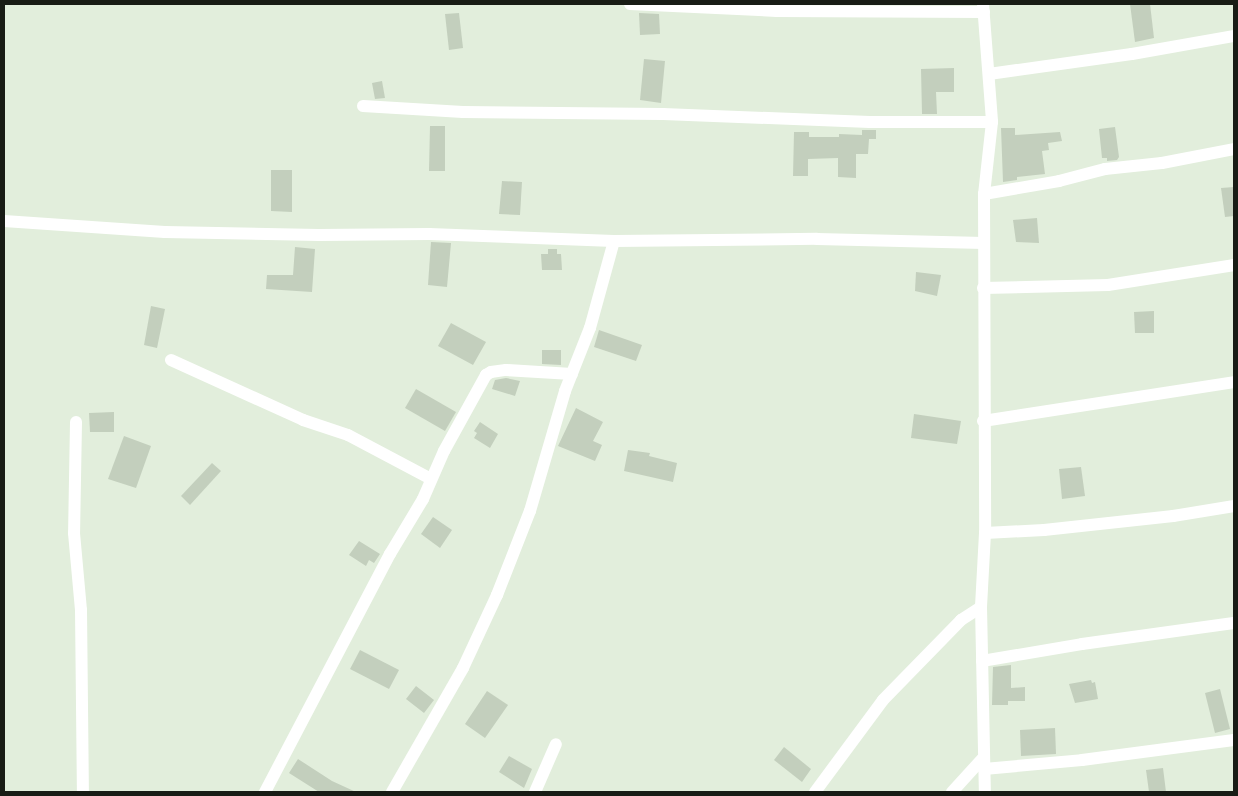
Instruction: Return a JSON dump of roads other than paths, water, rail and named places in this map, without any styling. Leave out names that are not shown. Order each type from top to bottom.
[{"type":"street","points":[[630,4],[777,11],[984,8],[992,122],[984,194],[983,288],[985,533],[981,607],[985,792]]},
{"type":"street","points":[[989,74],[1132,54],[1234,36]]},
{"type":"street","points":[[363,106],[463,112],[663,114],[870,122],[992,122]]},
{"type":"street","points":[[984,194],[1059,181],[1112,168],[1162,163],[1234,149]]},
{"type":"street","points":[[4,221],[165,232],[318,235],[429,234],[614,241],[817,239],[984,243]]},
{"type":"street","points":[[392,792],[463,668],[497,595],[530,510],[572,374],[590,328],[614,241]]},
{"type":"street","points":[[983,288],[1108,285],[1234,265]]},
{"type":"street","points":[[171,360],[303,420],[348,435],[431,479]]},
{"type":"street","points":[[265,792],[431,479],[444,450],[486,375],[491,372],[506,370],[572,374]]},
{"type":"street","points":[[983,421],[1234,382]]},
{"type":"street","points":[[76,422],[74,533],[81,610],[83,792]]},
{"type":"street","points":[[985,533],[1044,530],[1173,516],[1234,506]]},
{"type":"street","points":[[815,792],[883,700],[961,620],[981,607]]},
{"type":"street","points":[[982,662],[1082,644],[1234,623]]},
{"type":"street","points":[[952,792],[984,763],[1082,760],[1234,740]]},
{"type":"street","points":[[535,792],[556,744]]}]
